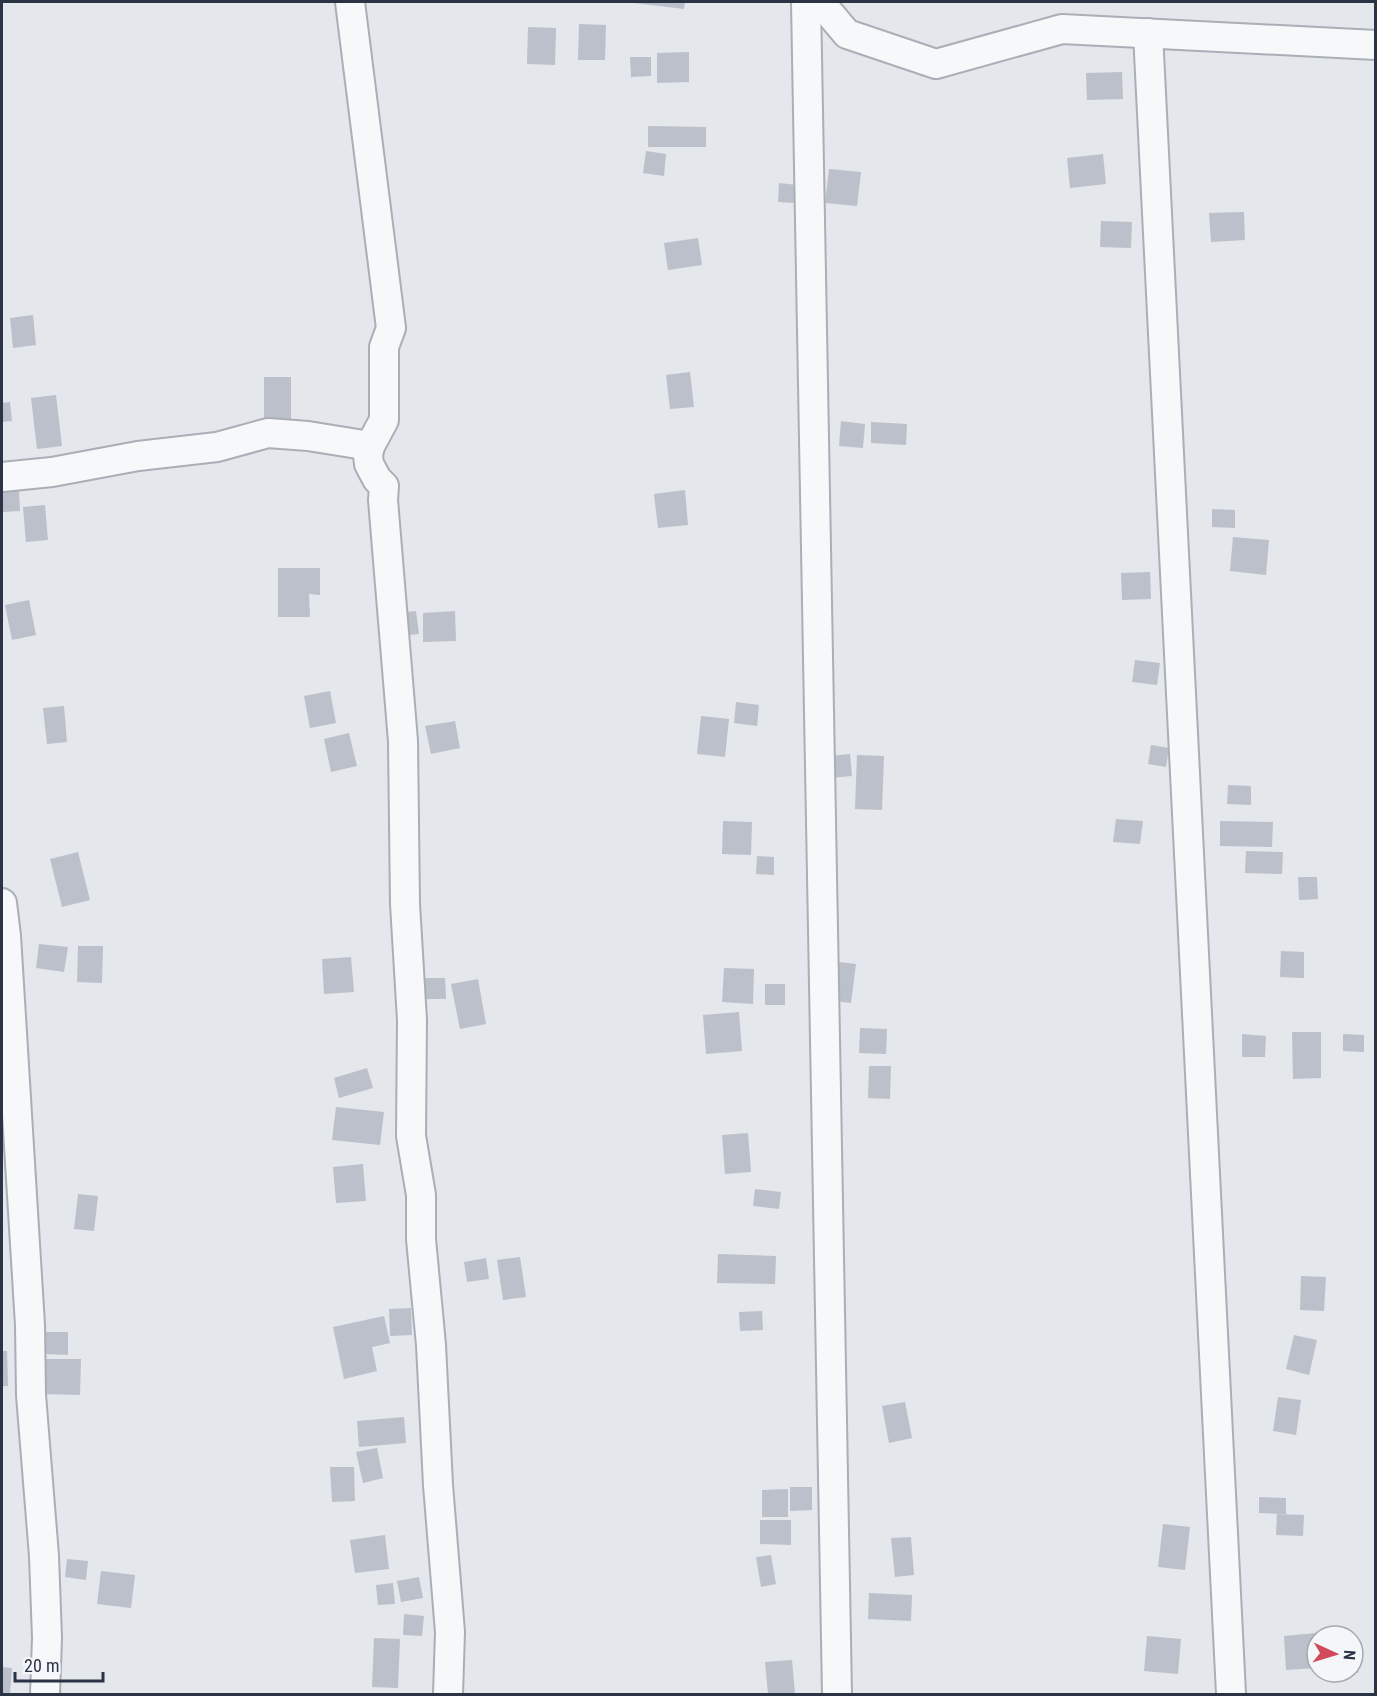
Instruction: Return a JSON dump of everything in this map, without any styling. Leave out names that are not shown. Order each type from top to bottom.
[{"type":"street","points":[[350,2],[391,328],[384,347],[384,420],[370,446],[368,455],[369,464],[376,479],[384,486],[382,500],[403,741],[405,904],[412,1020],[411,1136],[422,1194],[421,1239],[431,1345],[438,1485],[450,1632],[448,1695]]},
{"type":"street","points":[[806,2],[837,1695]]},
{"type":"street","points":[[820,2],[847,34],[936,64],[1062,29],[1376,45]]},
{"type":"street","points":[[1148,33],[1231,1695]]},
{"type":"street","points":[[2,477],[52,472],[138,456],[217,447],[268,433],[308,435],[370,446]]},
{"type":"street","points":[[2,903],[6,936],[30,1325],[31,1395],[43,1545],[47,1638],[45,1695]]},
{"type":"building","points":[[634,2],[685,2],[684,9]]},
{"type":"building","points":[[579,24],[606,25],[605,60],[578,60]]},
{"type":"building","points":[[528,27],[556,28],[555,65],[527,64]]},
{"type":"building","points":[[689,52],[689,82],[657,83],[657,53]]},
{"type":"building","points":[[630,57],[651,57],[651,76],[631,77]]},
{"type":"building","points":[[1122,72],[1123,99],[1087,100],[1086,73]]},
{"type":"building","points":[[648,126],[706,127],[706,147],[648,147]]},
{"type":"building","points":[[646,151],[666,154],[664,176],[643,173]]},
{"type":"building","points":[[1103,154],[1106,184],[1070,188],[1067,158]]},
{"type":"building","points":[[829,169],[861,172],[857,206],[825,203]]},
{"type":"building","points":[[779,183],[797,185],[796,203],[778,202]]},
{"type":"building","points":[[1244,212],[1245,240],[1211,242],[1209,213]]},
{"type":"building","points":[[1101,221],[1132,222],[1131,248],[1100,247]]},
{"type":"building","points":[[698,238],[702,265],[668,270],[664,243]]},
{"type":"building","points":[[33,315],[36,345],[13,348],[10,318]]},
{"type":"building","points":[[690,372],[694,407],[670,409],[666,375]]},
{"type":"building","points":[[264,377],[291,377],[291,427],[264,428]]},
{"type":"building","points":[[56,395],[62,446],[37,449],[31,398]]},
{"type":"building","points":[[10,402],[12,421],[2,422],[2,403]]},
{"type":"building","points":[[841,421],[865,424],[863,448],[839,446]]},
{"type":"building","points":[[871,422],[907,424],[906,445],[871,443]]},
{"type":"building","points":[[685,490],[688,525],[658,528],[654,494]]},
{"type":"building","points":[[19,491],[20,511],[3,512],[2,492]]},
{"type":"building","points":[[45,505],[48,540],[26,542],[23,507]]},
{"type":"building","points":[[1212,509],[1235,510],[1235,528],[1212,527]]},
{"type":"building","points":[[1233,537],[1269,540],[1266,575],[1230,571]]},
{"type":"building","points":[[278,568],[320,568],[320,595],[309,594],[310,617],[278,617]]},
{"type":"building","points":[[1150,572],[1151,599],[1122,600],[1121,573]]},
{"type":"building","points":[[29,600],[36,635],[12,640],[5,605]]},
{"type":"building","points":[[416,611],[419,634],[398,636],[396,613]]},
{"type":"building","points":[[455,611],[456,641],[423,642],[423,613]]},
{"type":"building","points":[[1135,660],[1160,663],[1157,685],[1132,682]]},
{"type":"building","points":[[330,691],[336,723],[310,728],[304,696]]},
{"type":"building","points":[[736,702],[759,705],[757,726],[734,723]]},
{"type":"building","points":[[64,706],[67,742],[47,744],[43,708]]},
{"type":"building","points":[[701,716],[729,719],[725,757],[697,754]]},
{"type":"building","points":[[455,721],[460,748],[431,754],[425,726]]},
{"type":"building","points":[[349,733],[357,766],[331,772],[324,739]]},
{"type":"building","points":[[1151,745],[1169,748],[1166,767],[1148,764]]},
{"type":"building","points":[[850,754],[852,776],[830,778],[828,756]]},
{"type":"building","points":[[857,755],[884,756],[882,810],[855,809]]},
{"type":"building","points":[[1228,785],[1251,786],[1251,805],[1227,804]]},
{"type":"building","points":[[1116,819],[1143,821],[1140,844],[1113,842]]},
{"type":"building","points":[[723,821],[752,822],[751,855],[722,854]]},
{"type":"building","points":[[1220,821],[1273,822],[1272,847],[1220,846]]},
{"type":"building","points":[[1246,851],[1283,852],[1282,874],[1245,873]]},
{"type":"building","points":[[78,852],[90,900],[62,907],[50,859]]},
{"type":"building","points":[[757,856],[774,857],[774,875],[756,874]]},
{"type":"building","points":[[1298,877],[1317,877],[1318,899],[1299,900]]},
{"type":"building","points":[[39,944],[68,947],[64,972],[36,968]]},
{"type":"building","points":[[78,946],[103,946],[102,983],[77,982]]},
{"type":"building","points":[[1281,951],[1304,952],[1304,978],[1280,977]]},
{"type":"building","points":[[351,957],[354,992],[324,994],[322,959]]},
{"type":"building","points":[[831,961],[856,964],[851,1003],[826,1000]]},
{"type":"building","points":[[724,968],[754,969],[753,1004],[722,1002]]},
{"type":"building","points":[[424,978],[445,978],[446,999],[424,999]]},
{"type":"building","points":[[478,979],[486,1024],[460,1029],[451,984]]},
{"type":"building","points":[[765,984],[785,984],[785,1005],[765,1005]]},
{"type":"building","points":[[739,1012],[742,1051],[706,1054],[703,1015]]},
{"type":"building","points":[[860,1028],[887,1029],[886,1054],[859,1053]]},
{"type":"building","points":[[1292,1032],[1321,1032],[1321,1078],[1293,1079]]},
{"type":"building","points":[[1242,1034],[1266,1036],[1265,1057],[1242,1057]]},
{"type":"building","points":[[1343,1034],[1364,1035],[1364,1052],[1343,1051]]},
{"type":"building","points":[[869,1066],[891,1066],[890,1099],[868,1098]]},
{"type":"building","points":[[367,1068],[373,1088],[339,1098],[334,1078]]},
{"type":"building","points":[[336,1107],[384,1112],[380,1145],[332,1140]]},
{"type":"building","points":[[748,1133],[751,1172],[725,1174],[722,1135]]},
{"type":"building","points":[[363,1164],[366,1201],[336,1203],[333,1167]]},
{"type":"building","points":[[755,1189],[781,1192],[779,1209],[753,1206]]},
{"type":"building","points":[[78,1194],[98,1196],[94,1231],[74,1229]]},
{"type":"building","points":[[718,1254],[776,1256],[775,1284],[717,1283]]},
{"type":"building","points":[[520,1257],[526,1297],[503,1300],[497,1260]]},
{"type":"building","points":[[486,1258],[489,1279],[467,1282],[464,1262]]},
{"type":"building","points":[[1301,1276],[1326,1277],[1324,1311],[1300,1310]]},
{"type":"building","points":[[411,1308],[412,1335],[390,1336],[389,1309]]},
{"type":"building","points":[[762,1311],[763,1330],[740,1331],[739,1312]]},
{"type":"building","points":[[384,1316],[390,1343],[372,1347],[377,1371],[344,1379],[333,1327]]},
{"type":"building","points":[[46,1332],[68,1332],[68,1355],[45,1354]]},
{"type":"building","points":[[1294,1335],[1317,1340],[1309,1375],[1286,1369]]},
{"type":"building","points":[[2,1351],[7,1351],[8,1386],[2,1386]]},
{"type":"building","points":[[43,1359],[81,1359],[80,1395],[42,1394]]},
{"type":"building","points":[[1278,1397],[1301,1400],[1296,1435],[1273,1431]]},
{"type":"building","points":[[905,1402],[912,1438],[889,1443],[882,1406]]},
{"type":"building","points":[[404,1417],[406,1443],[359,1447],[357,1421]]},
{"type":"building","points":[[377,1448],[383,1478],[363,1483],[356,1452]]},
{"type":"building","points":[[330,1467],[354,1467],[355,1501],[332,1502]]},
{"type":"building","points":[[790,1487],[812,1487],[812,1510],[790,1511]]},
{"type":"building","points":[[788,1489],[788,1517],[762,1517],[762,1490]]},
{"type":"building","points":[[1259,1497],[1286,1498],[1286,1514],[1259,1513]]},
{"type":"building","points":[[1277,1514],[1304,1515],[1303,1536],[1276,1535]]},
{"type":"building","points":[[760,1520],[791,1520],[791,1545],[760,1544]]},
{"type":"building","points":[[1163,1524],[1190,1527],[1185,1570],[1158,1567]]},
{"type":"building","points":[[385,1535],[389,1569],[355,1573],[350,1540]]},
{"type":"building","points":[[911,1537],[914,1575],[895,1577],[891,1538]]},
{"type":"building","points":[[771,1555],[776,1584],[761,1587],[756,1557]]},
{"type":"building","points":[[67,1559],[88,1561],[86,1580],[65,1577]]},
{"type":"building","points":[[101,1571],[135,1575],[131,1608],[97,1604]]},
{"type":"building","points":[[419,1577],[423,1598],[401,1602],[397,1581]]},
{"type":"building","points":[[393,1583],[395,1604],[378,1605],[376,1585]]},
{"type":"building","points":[[869,1593],[912,1595],[911,1621],[868,1619]]},
{"type":"building","points":[[404,1614],[424,1616],[422,1636],[403,1635]]},
{"type":"building","points":[[1305,1634],[1305,1669],[1286,1670],[1284,1636]]},
{"type":"building","points":[[1147,1636],[1181,1639],[1178,1674],[1144,1671]]},
{"type":"building","points":[[374,1638],[400,1639],[398,1688],[372,1687]]},
{"type":"building","points":[[792,1660],[795,1694],[768,1694],[765,1662]]},
{"type":"building","points":[[2,1667],[12,1668],[10,1694],[2,1694]]}]
